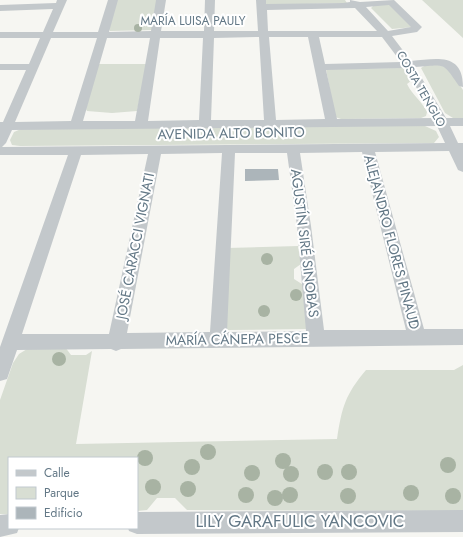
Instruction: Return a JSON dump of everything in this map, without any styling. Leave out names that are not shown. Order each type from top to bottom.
[{"type":"street","points":[[76,125],[113,0]]},
{"type":"street","points":[[141,124],[161,0]]},
{"type":"street","points":[[205,124],[210,0]]},
{"type":"street","points":[[270,123],[261,3],[356,2]]},
{"type":"street","name":"MARÍA LUISA PAULY","points":[[0,34],[385,34],[414,30],[417,26],[391,2],[356,2]]},
{"type":"street","name":"COSTA TENGLO","points":[[356,2],[385,34],[409,64],[441,122],[458,147],[463,167]]},
{"type":"street","points":[[0,8],[61,3],[33,67],[4,126],[0,143]]},
{"type":"street","points":[[313,34],[332,123]]},
{"type":"street","points":[[321,67],[409,64],[434,61],[447,63],[463,84]]},
{"type":"street","points":[[0,67],[33,67]]},
{"type":"street","name":"AVENIDA ALTO BONITO","points":[[4,126],[463,122]]},
{"type":"street","name":"AVENIDA ALTO BONITO","points":[[0,151],[458,147]]},
{"type":"street","name":"AGUSTÍN SIRÉ SINOBAS","points":[[293,148],[304,226],[316,338]]},
{"type":"street","name":"ALEJANDRO FLORES PINAUD","points":[[367,148],[389,226],[416,337]]},
{"type":"street","points":[[218,339],[229,149]]},
{"type":"street","points":[[0,373],[76,150]]},
{"type":"street","name":"JOSÉ CARACCI VIGNATI","points":[[116,343],[155,150]]},
{"type":"street","name":"MARÍA CÁNEPA PESCE","points":[[11,342],[116,343],[218,339],[463,337]]},
{"type":"street","name":"LILY GARAFULIC YANCOVIC","points":[[138,523],[463,521]]},
{"type":"green space","points":[[116,0],[158,0],[152,30],[110,31],[109,29]]},
{"type":"green space","points":[[264,0],[345,0],[347,3],[266,5]]},
{"type":"green space","points":[[422,0],[463,0],[463,38]]},
{"type":"green space","points":[[388,3],[414,27],[392,29],[371,8],[374,5]]},
{"type":"green space","points":[[429,63],[448,67],[463,90],[463,118],[453,118],[445,113],[421,68]]},
{"type":"green space","points":[[98,64],[147,64],[137,111],[112,113],[87,111],[86,109]]},
{"type":"green space","points":[[403,68],[411,81],[407,84],[425,108],[427,112],[426,116],[421,118],[341,119],[335,117],[326,69]]},
{"type":"green space","points":[[237,126],[425,126],[436,131],[439,137],[434,143],[20,146],[12,145],[10,140],[14,132],[21,129]]},
{"type":"green space","points":[[298,246],[301,264],[294,269],[294,279],[305,286],[307,329],[227,330],[223,328],[227,248]]},
{"type":"green space","points":[[65,347],[71,355],[86,355],[92,351],[76,444],[337,439],[343,410],[349,394],[366,370],[454,370],[463,365],[463,511],[187,510],[175,498],[157,498],[147,510],[138,511],[138,457],[8,457],[8,514],[0,514],[0,400],[13,363],[19,354],[27,349]]},
{"type":"building","points":[[245,169],[278,169],[279,180],[245,181]]}]
